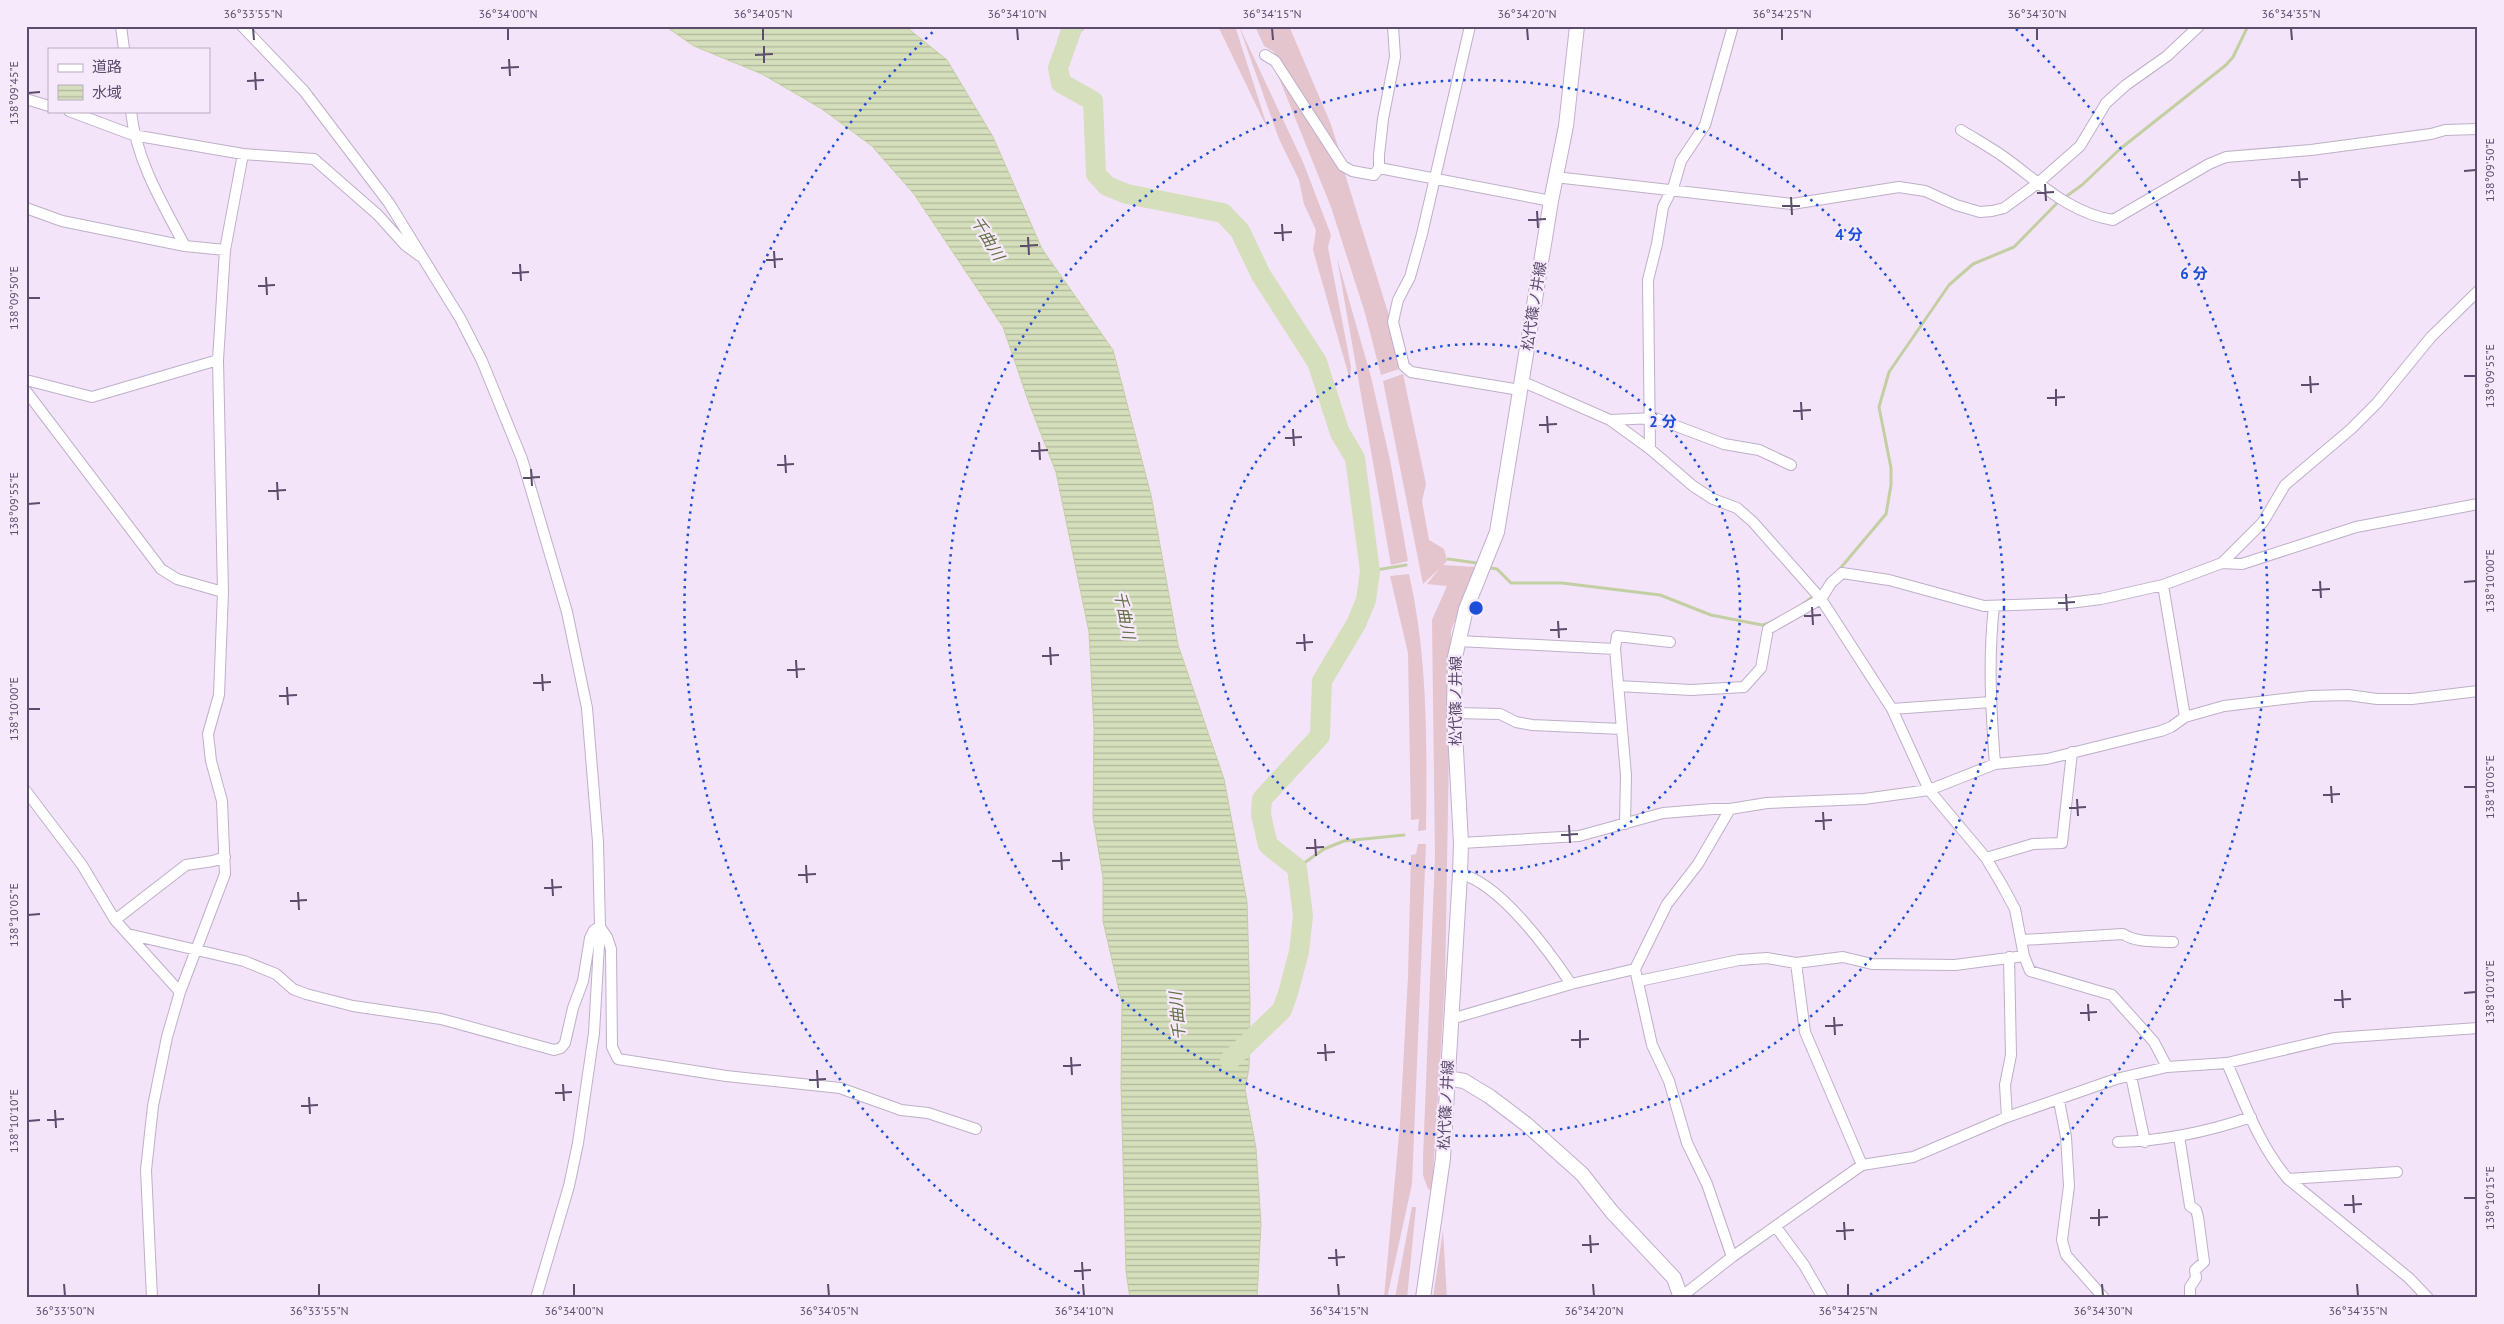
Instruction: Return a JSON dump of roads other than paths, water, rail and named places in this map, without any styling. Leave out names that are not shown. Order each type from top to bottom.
[{"type":"main road","name":"松代篠ノ井線","points":[[1423,1298],[1443,1158],[1460,874],[1461,843],[1454,714],[1454,677],[1458,641],[1466,609],[1497,532],[1555,177],[1566,126],[1577,26]]},
{"type":"main road","points":[[1447,1078],[1464,1080],[1489,1096],[1526,1124],[1582,1174],[1612,1212],[1674,1278],[1681,1297]]},
{"type":"street","points":[[122,26],[124,48]]},
{"type":"street","points":[[242,26],[304,91],[390,203],[460,318],[482,361],[522,458],[567,612],[587,708],[596,793],[600,927],[594,1033],[578,1143],[569,1186],[536,1298]]},
{"type":"street","points":[[1265,55],[1275,61],[1343,166],[1352,171],[1374,175],[1380,168],[1379,155],[1383,119],[1395,57],[1393,26]]},
{"type":"street","points":[[1470,26],[1436,180],[1410,277],[1398,300],[1393,322],[1404,366],[1412,372],[1520,385],[1610,420],[1650,448],[1693,486],[1713,499],[1737,508],[1753,522],[1822,599],[1892,710],[1928,790],[1986,858],[2015,909],[2024,956],[2030,971],[2112,994],[2154,1042],[2166,1067]]},
{"type":"street","points":[[1650,448],[1648,280],[1657,244],[1663,207],[1671,192],[1681,161],[1704,124],[1733,26]]},
{"type":"street","points":[[1555,177],[1671,192],[1792,204],[1899,187],[1925,191],[1956,205],[1980,212],[2004,208],[2038,183],[2080,146],[2106,103],[2126,85],[2167,56],[2199,26]]},
{"type":"street","points":[[26,99],[48,106]]},
{"type":"street","points":[[75,112],[88,114],[133,135],[243,154],[314,159],[378,215],[405,245],[425,260]]},
{"type":"street","points":[[131,112],[133,135],[154,187],[185,246]]},
{"type":"street","points":[[1961,130],[2004,157],[2060,200],[2102,218],[2113,220],[2209,164],[2226,157],[2310,150],[2431,134],[2446,130],[2478,129]]},
{"type":"street","points":[[152,1298],[146,1170],[153,1106],[167,1037],[180,992],[225,874],[222,801],[211,760],[208,734],[219,696],[223,592],[218,360],[225,250],[243,154]]},
{"type":"street","points":[[1380,168],[1551,201]]},
{"type":"street","points":[[26,208],[62,221],[185,246],[225,250]]},
{"type":"street","points":[[2222,563],[2263,522],[2285,485],[2358,423],[2401,376],[2431,337],[2478,291]]},
{"type":"street","points":[[26,380],[92,397],[218,360]]},
{"type":"street","points":[[26,391],[161,569],[177,579],[223,592]]},
{"type":"street","points":[[1610,420],[1649,416],[1724,444],[1759,450],[1791,464]]},
{"type":"street","points":[[1618,686],[1691,690],[1744,687],[1760,668],[1768,629],[1822,599],[1831,583],[1842,573],[1889,580],[1984,606],[2069,603],[2101,599],[2162,585],[2222,563],[2242,564],[2356,527],[2478,504]]},
{"type":"street","points":[[2162,585],[2185,717]]},
{"type":"street","points":[[1994,606],[1990,644],[1995,764]]},
{"type":"street","points":[[1625,824],[1626,775],[1615,649],[1617,636],[1670,642]]},
{"type":"street","points":[[1458,641],[1615,649]]},
{"type":"street","points":[[1461,843],[1578,836],[1663,813],[1713,808],[1730,809],[1767,803],[1864,799],[1928,790],[1995,764],[2047,759],[2161,731],[2171,727],[2185,717],[2224,706],[2310,696],[2348,695],[2377,699],[2412,699],[2478,691]]},
{"type":"street","points":[[1892,710],[1991,702]]},
{"type":"street","points":[[1454,714],[1500,714],[1516,722],[1532,725],[1622,729]]},
{"type":"street","points":[[1986,858],[2033,844],[2062,843],[2072,752]]},
{"type":"street","points":[[26,791],[82,865],[115,920],[132,935],[180,992]]},
{"type":"street","points":[[1730,809],[1698,864],[1667,904],[1635,969],[1652,1045],[1669,1081],[1687,1144],[1707,1184],[1732,1257]]},
{"type":"street","points":[[115,920],[186,865],[213,861],[225,857]]},
{"type":"street","points":[[1460,874],[1470,876],[1516,913],[1571,984]]},
{"type":"street","points":[[132,935],[196,948],[244,961],[276,974],[293,989],[306,994],[353,1006],[441,1019],[554,1050],[561,1048],[565,1043],[573,1008],[584,981],[590,938],[594,930],[600,927]]},
{"type":"street","points":[[600,927],[607,937],[611,949],[612,1047],[618,1059],[726,1076],[840,1088],[901,1110],[928,1113],[976,1129]]},
{"type":"street","points":[[2022,940],[2123,934],[2141,941],[2173,942]]},
{"type":"street","points":[[1639,981],[1739,960],[1766,958],[1796,962],[1843,957],[1872,964],[1955,964],[2024,956]]},
{"type":"street","points":[[2007,1117],[2005,1085],[2011,1055],[2009,957]]},
{"type":"street","points":[[1796,962],[1804,1032],[1862,1165]]},
{"type":"street","points":[[1451,1019],[1571,984],[1635,969]]},
{"type":"street","points":[[1681,1297],[1732,1257],[1862,1165],[1912,1157],[2007,1117],[2131,1076],[2166,1067],[2227,1063],[2334,1038],[2478,1028]]},
{"type":"street","points":[[2227,1063],[2264,1147],[2288,1179],[2410,1278],[2428,1298]]},
{"type":"street","points":[[2131,1076],[2145,1142]]},
{"type":"street","points":[[2060,1101],[2066,1137],[2069,1186],[2062,1240],[2066,1255],[2104,1298]]},
{"type":"street","points":[[2118,1142],[2145,1142],[2179,1136],[2251,1118]]},
{"type":"street","points":[[2179,1136],[2190,1206],[2196,1210],[2198,1217],[2204,1262],[2195,1270],[2196,1278],[2190,1286],[2190,1298]]},
{"type":"street","points":[[2288,1179],[2397,1172]]},
{"type":"street","points":[[1776,1227],[1804,1265],[1823,1298]]},
{"type":"water","name":"千曲川","points":[[665,26],[905,26],[947,60],[993,137],[1042,249],[1113,350],[1151,495],[1178,645],[1224,779],[1247,902],[1250,1002],[1249,1068],[1245,1089],[1256,1148],[1261,1224],[1257,1298],[1130,1298],[1126,1271],[1121,1084],[1122,1003],[1103,921],[1103,877],[1093,817],[1094,729],[1089,632],[1056,472],[1029,403],[1003,327],[914,194],[872,146],[822,109],[762,74],[694,46]]},
{"type":"waterway","points":[[1073,26],[1058,68],[1061,83],[1093,101],[1096,174],[1107,186],[1127,194],[1223,213],[1240,231],[1261,275],[1317,362],[1340,433],[1355,458],[1370,571],[1366,600],[1356,624],[1322,681],[1320,736],[1262,799],[1261,815],[1268,845],[1297,868],[1303,916],[1299,952],[1282,1010],[1230,1060]]},
{"type":"waterway","points":[[2064,198],[2082,185],[2120,149],[2226,65],[2233,57],[2248,26]]},
{"type":"waterway","points":[[1838,571],[1886,514],[1891,485],[1891,468],[1879,407],[1889,372],[1949,285],[1973,264],[2014,247],[2059,201]]},
{"type":"waterway","points":[[1448,559],[1477,563]]},
{"type":"waterway","points":[[1370,571],[1406,565]]},
{"type":"waterway","points":[[1491,568],[1497,569],[1511,583],[1562,583],[1660,595],[1711,615],[1762,625],[1770,623]]},
{"type":"waterway","points":[[1803,604],[1811,598]]},
{"type":"waterway","points":[[1297,868],[1324,849],[1344,841],[1404,835]]}]
